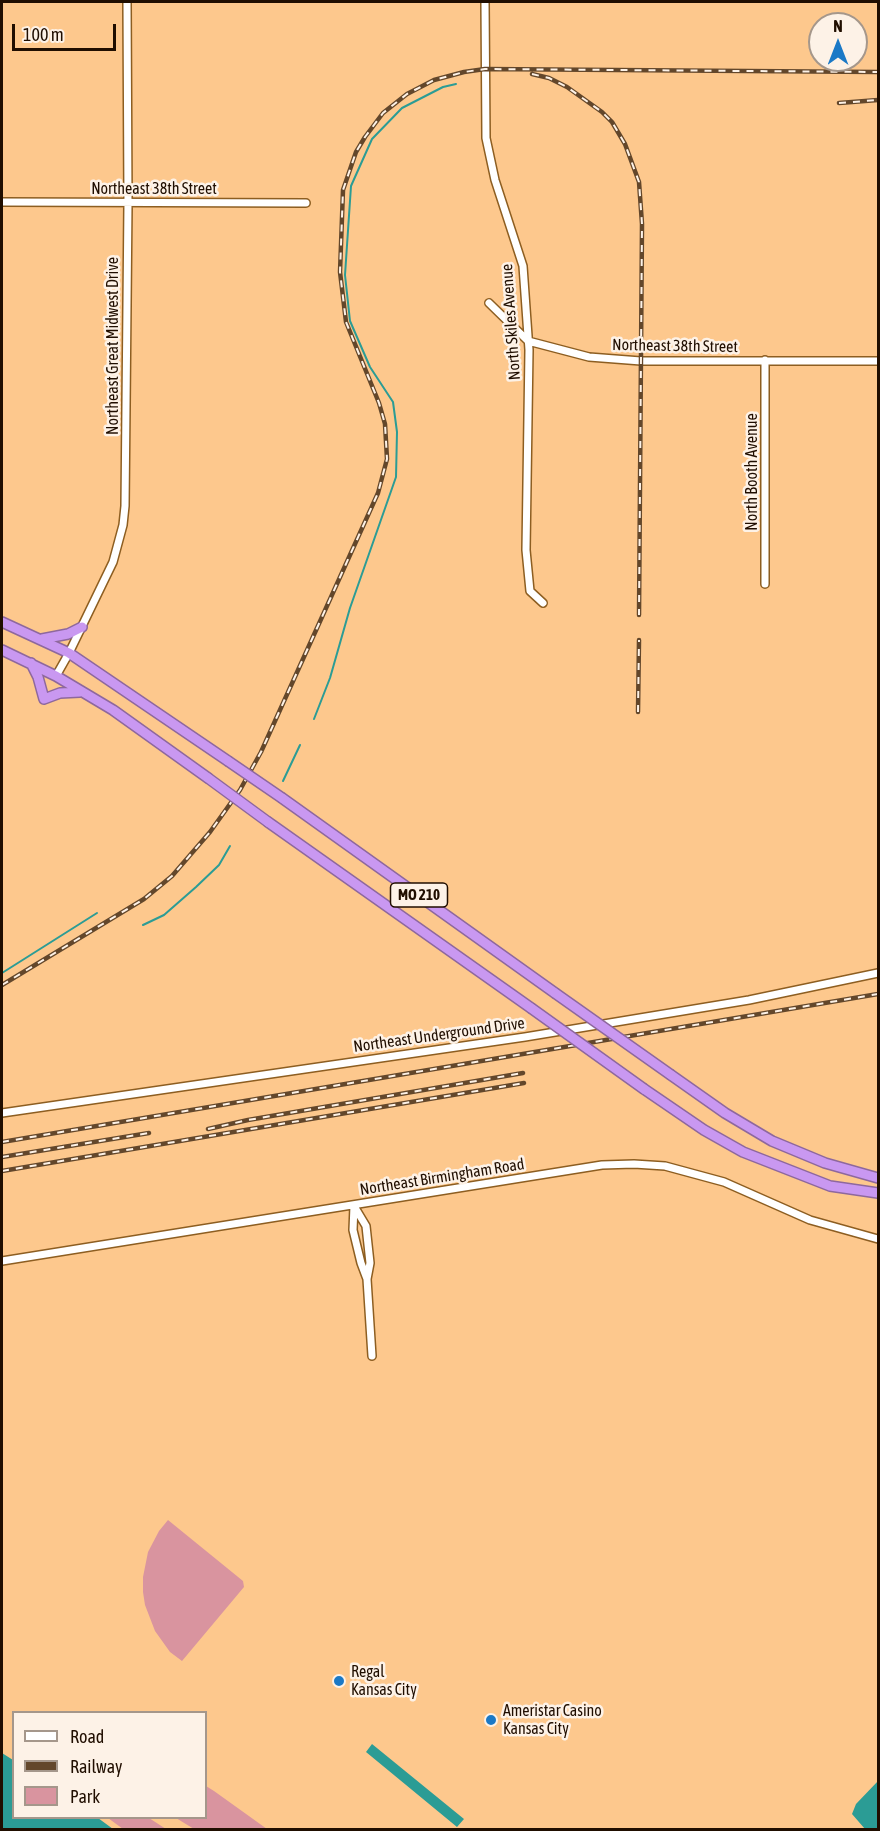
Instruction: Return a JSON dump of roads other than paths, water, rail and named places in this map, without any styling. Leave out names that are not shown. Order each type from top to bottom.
[{"type":"highway","name":"MO 210","points":[[2,622],[69,653],[282,798],[725,1113],[772,1141],[825,1163],[879,1178]]},
{"type":"highway","points":[[41,639],[68,634],[82,627]]},
{"type":"highway","name":"MO 210","points":[[2,650],[56,676],[113,710],[704,1130],[743,1152],[830,1186],[879,1193]]},
{"type":"highway","points":[[31,663],[42,687],[44,699],[60,693],[83,692]]},
{"type":"street","name":"Northeast Great Midwest Drive","points":[[56,676],[113,562],[123,525],[128,203],[127,2]]},
{"type":"street","name":"North Skiles Avenue","points":[[485,2],[486,138],[495,180],[523,266],[528,340],[526,550],[530,591],[543,603]]},
{"type":"street","name":"Northeast 38th Street","points":[[2,202],[306,203]]},
{"type":"street","name":"Northeast 38th Street","points":[[489,303],[528,340],[555,349],[604,358],[641,361],[879,361]]},
{"type":"street","name":"North Booth Avenue","points":[[765,360],[765,584]]},
{"type":"street","name":"Northeast Underground Drive","points":[[2,1113],[525,1037],[749,1000],[879,973]]},
{"type":"street","name":"Northeast Birmingham Road","points":[[2,1261],[602,1165],[634,1164],[665,1166],[724,1182],[810,1220],[879,1239]]},
{"type":"street","points":[[354,1206],[353,1230],[367,1279]]},
{"type":"street","points":[[354,1206],[366,1226],[370,1263],[367,1279],[372,1356]]},
{"type":"water","points":[[372,1744],[464,1819],[457,1827],[366,1752]]},
{"type":"water","points":[[2,1753],[12,1759],[12,1819],[99,1819],[113,1829],[2,1829]]},
{"type":"water","points":[[878,1781],[878,1829],[865,1829],[852,1814],[856,1804]]},
{"type":"waterway","points":[[314,719],[330,678],[350,608],[396,477],[397,432],[393,402],[370,367],[350,321],[345,275],[351,186],[372,139],[402,108],[443,87],[456,84]]},
{"type":"waterway","points":[[283,781],[300,745]]},
{"type":"waterway","points":[[143,925],[164,915],[196,887],[219,865],[230,846]]},
{"type":"waterway","points":[[2,973],[97,913]]},
{"type":"railway","points":[[2,985],[144,899],[172,876],[210,832],[240,790],[261,752],[378,493],[387,459],[385,424],[379,403],[346,322],[340,272],[343,190],[356,152],[383,113],[407,94],[434,80],[485,69],[878,72]]},
{"type":"railway","points":[[532,74],[549,78],[567,87],[612,122],[625,144],[639,182],[642,224],[639,615]]},
{"type":"railway","points":[[839,103],[878,100]]},
{"type":"railway","points":[[638,712],[639,640]]},
{"type":"railway","points":[[2,1142],[878,994]]},
{"type":"railway","points":[[208,1129],[248,1120],[523,1073]]},
{"type":"railway","points":[[2,1171],[524,1083]]},
{"type":"railway","points":[[2,1157],[149,1133]]},
{"type":"place","name":"Regal Kansas City","points":[[339,1681]]},
{"type":"place","name":"Ameristar Casino Kansas City","points":[[491,1720]]}]
